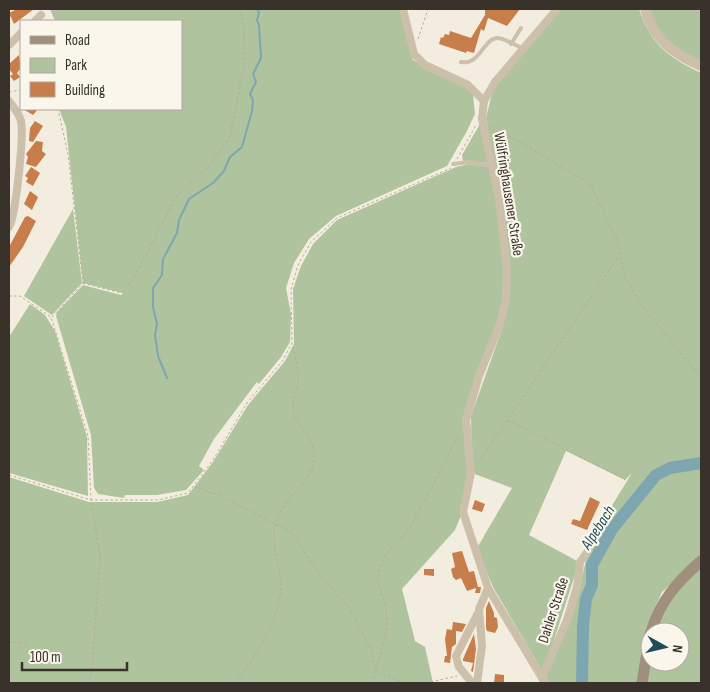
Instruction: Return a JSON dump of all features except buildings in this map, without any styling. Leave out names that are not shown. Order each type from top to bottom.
[{"type":"main road","points":[[654,622],[661,604],[670,591],[701,561]]},
{"type":"street","points":[[403,9],[414,54],[426,65],[468,85],[484,101]]},
{"type":"street","name":"Wülfringhausener Straße","points":[[544,681],[488,588],[464,512],[471,473],[466,420],[479,376],[500,324],[506,298],[507,270],[499,199],[480,119],[484,101],[495,82],[557,9]]},
{"type":"street","points":[[645,9],[656,35],[668,48],[701,66]]},
{"type":"street","points":[[36,20],[42,15]]},
{"type":"street","points":[[9,45],[20,33]]},
{"type":"street","points":[[9,101],[18,112],[21,124],[16,197],[14,212],[9,226]]},
{"type":"street","name":"Dahler Straße","points":[[544,681],[577,587],[580,562],[588,551]]},
{"type":"street","points":[[472,683],[459,667],[456,656],[479,612],[482,597],[488,588]]},
{"type":"street","points":[[477,683],[482,646],[479,612]]},
{"type":"lane","points":[[511,44],[521,28]]},
{"type":"lane","points":[[461,62],[465,63],[475,59],[492,40],[498,38],[524,49]]},
{"type":"lane","points":[[453,164],[469,162],[492,166]]},
{"type":"path","points":[[83,283],[121,293],[132,281],[176,197],[211,164],[230,136],[244,64],[244,32],[240,9]]},
{"type":"path","points":[[414,54],[428,9]]},
{"type":"path","points":[[51,317],[83,283],[68,154],[58,110]]},
{"type":"path","points":[[234,683],[262,644],[276,615],[281,586],[274,540],[276,524],[290,498],[304,484],[314,457],[308,436],[294,415],[292,404],[298,380],[292,343],[291,290],[298,265],[311,242],[337,218],[451,168],[480,119],[589,183],[611,223],[617,240],[625,277],[642,306],[693,368],[701,374]]},
{"type":"path","points":[[471,473],[619,255]]},
{"type":"path","points":[[9,296],[20,296],[51,317],[88,436],[91,500],[100,556],[92,670],[88,683]]},
{"type":"path","points":[[9,476],[91,500],[158,500],[188,493],[213,460],[247,403],[283,360],[292,343]]},
{"type":"path","points":[[371,683],[384,646],[385,605],[377,587],[381,565],[385,556],[412,524],[466,420]]},
{"type":"path","points":[[507,420],[626,480]]},
{"type":"path","points":[[194,487],[219,495],[291,532],[322,578],[349,607],[371,651],[376,670],[380,674],[406,683]]},
{"type":"path","points":[[9,642],[26,643]]},
{"type":"path","points":[[426,683],[464,674]]},
{"type":"green space","points":[[50,9],[400,9],[413,60],[467,87],[473,94],[475,114],[447,166],[336,216],[309,239],[294,263],[286,288],[291,314],[290,342],[281,357],[259,384],[257,382],[214,439],[199,466],[204,470],[186,490],[157,495],[125,495],[124,498],[98,494],[94,488],[91,435],[56,316],[57,312],[83,285],[121,295],[123,293],[83,283],[66,127],[59,110],[182,110],[182,20],[55,20]]},
{"type":"green space","points":[[560,9],[639,9],[649,32],[662,48],[679,61],[701,73],[701,557],[662,592],[650,622],[640,622],[641,672],[639,683],[550,683],[545,677],[578,594],[586,560],[608,512],[632,473],[625,480],[566,451],[529,535],[579,562],[545,668],[541,669],[493,587],[477,548],[512,488],[472,473],[471,416],[501,332],[510,294],[509,255],[486,118],[493,89]]},
{"type":"green space","points":[[648,9],[701,9],[701,64],[687,57],[659,34]]},
{"type":"green space","points":[[480,124],[489,163],[463,161],[462,155]]},
{"type":"green space","points":[[469,164],[490,167],[497,199],[505,271],[504,298],[499,323],[465,419],[470,473],[462,513],[455,530],[402,589],[415,641],[425,647],[433,683],[9,683],[9,477],[89,502],[157,502],[188,495],[213,462],[248,405],[285,361],[294,344],[293,289],[301,266],[313,244],[337,220],[456,167]]},
{"type":"green space","points":[[73,209],[82,283],[52,315],[24,296]]},
{"type":"green space","points":[[30,304],[45,315],[55,331],[87,437],[88,496],[9,473],[9,337]]},
{"type":"green space","points":[[701,566],[701,683],[646,683],[648,672],[690,672],[690,622],[658,622],[667,600]]},
{"type":"waterway","points":[[167,378],[158,356],[153,288],[162,275],[163,259],[177,233],[179,220],[189,199],[213,183],[224,171],[230,157],[242,147],[252,111],[253,100],[250,94],[256,82],[253,74],[261,58],[257,20],[259,13],[257,9]]},
{"type":"waterway","name":"Alpebach","points":[[582,683],[583,626],[586,599],[592,585],[592,565],[612,529],[656,475],[670,468],[701,463]]}]
